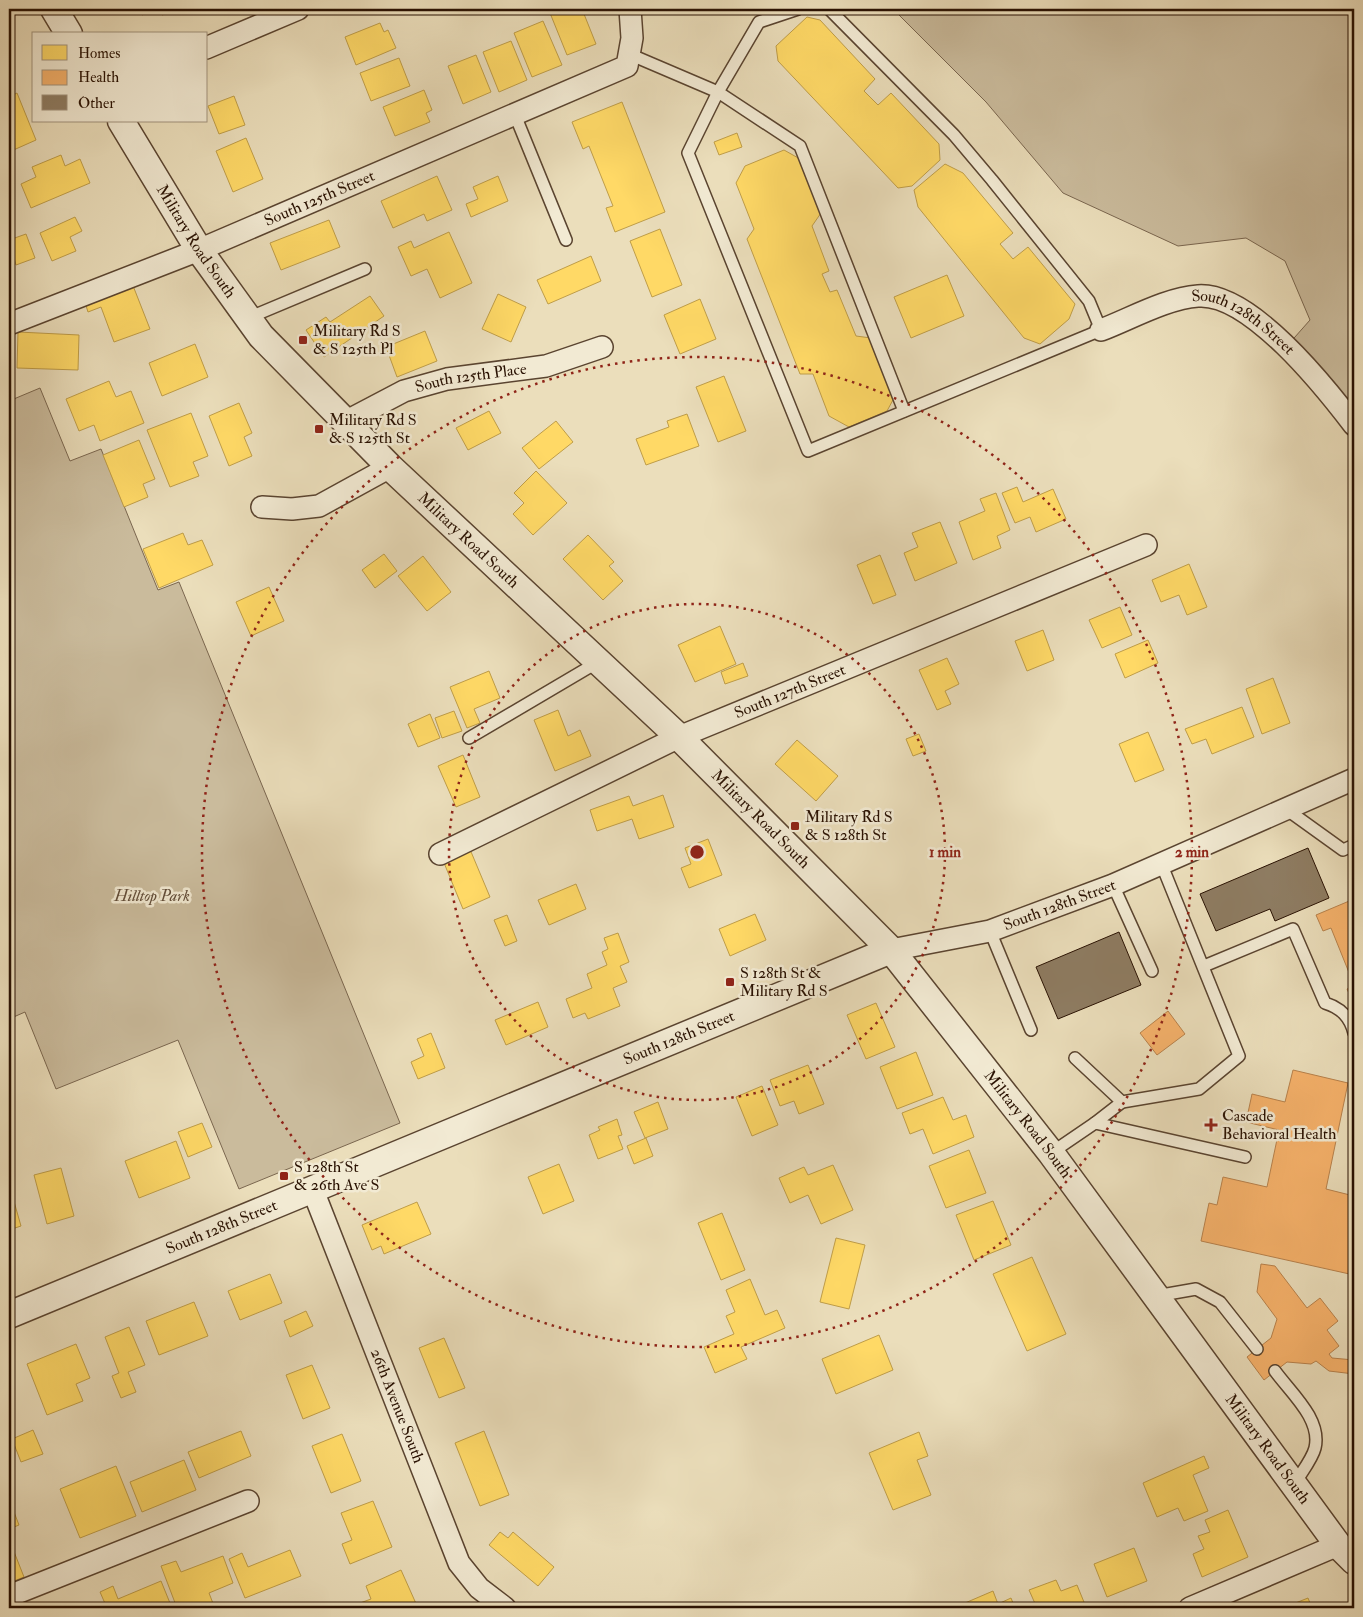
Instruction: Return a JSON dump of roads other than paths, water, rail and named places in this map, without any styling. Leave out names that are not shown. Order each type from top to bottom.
[{"type":"street","points":[[54,9],[68,32]]},
{"type":"street","points":[[208,47],[298,9]]},
{"type":"street","points":[[628,60],[632,38],[630,9]]},
{"type":"street","name":"South 125th Street","points":[[9,324],[199,250],[515,115],[628,60]]},
{"type":"street","name":"Military Road South","points":[[122,122],[199,250],[261,336],[390,467],[679,737],[891,950],[975,1054],[1051,1153],[1346,1553]]},
{"type":"street","name":"South 128th Street","points":[[1102,330],[1165,305],[1198,296],[1226,300],[1259,321],[1324,386],[1354,426]]},
{"type":"street","name":"South 125th Place","points":[[344,422],[404,391],[447,379],[546,366],[602,347]]},
{"type":"street","points":[[262,507],[292,509],[319,506],[339,497],[390,467]]},
{"type":"street","name":"South 127th Street","points":[[440,854],[679,737],[1146,545]]},
{"type":"street","name":"South 128th Street","points":[[9,1315],[891,950],[990,931],[1113,884],[1354,779]]},
{"type":"street","name":"26th Avenue South","points":[[312,1188],[459,1563],[479,1588],[505,1608]]},
{"type":"street","points":[[9,1596],[248,1501]]},
{"type":"street","points":[[1190,1608],[1346,1553]]},
{"type":"lane","points":[[798,9],[759,22],[718,92],[688,154],[808,451],[1102,330],[1089,301],[979,165],[954,136],[829,9]]},
{"type":"lane","points":[[628,60],[718,92],[800,146],[904,411]]},
{"type":"lane","points":[[515,115],[566,240]]},
{"type":"lane","points":[[248,318],[365,269]]},
{"type":"lane","points":[[469,738],[598,662]]},
{"type":"lane","points":[[1286,809],[1343,850],[1354,845]]},
{"type":"lane","points":[[1051,1153],[1122,1102],[1199,1089],[1239,1056],[1161,863]]},
{"type":"lane","points":[[1113,884],[1152,971]]},
{"type":"lane","points":[[1204,966],[1294,929],[1325,1003],[1340,1008],[1352,1026],[1354,1033]]},
{"type":"lane","points":[[990,931],[1031,1030]]},
{"type":"lane","points":[[1076,1058],[1122,1102]]},
{"type":"lane","points":[[1095,1123],[1245,1157]]},
{"type":"lane","points":[[1156,1296],[1196,1289],[1220,1302],[1257,1349]]},
{"type":"lane","points":[[1275,1371],[1311,1418],[1316,1434],[1315,1449],[1294,1485]]},
{"type":"place","name":"Military Rd S & S 125th Pl","points":[[303,340]]},
{"type":"place","name":"Military Rd S & S 125th St","points":[[319,429]]},
{"type":"place","name":"Military Rd S & S 128th St","points":[[795,826]]},
{"type":"place","name":"S 128th St & Military Rd S","points":[[730,982]]},
{"type":"place","name":"Cascade Behavioral Health","points":[[1211,1125]]},
{"type":"place","name":"S 128th St & 26th Ave S","points":[[284,1176]]},
{"type":"park label","name":"Hilltop Park","points":[[152,896]]}]
